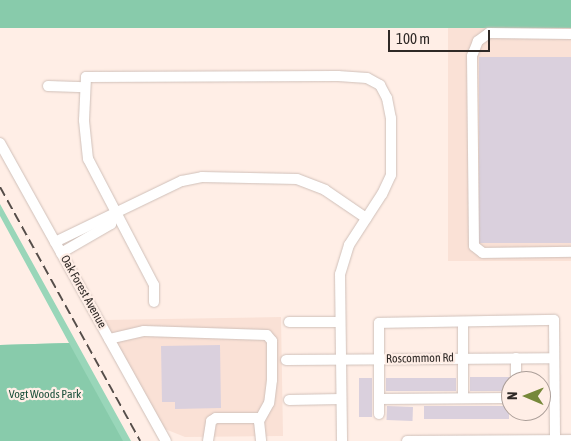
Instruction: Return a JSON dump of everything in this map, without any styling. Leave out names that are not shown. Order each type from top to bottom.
[{"type":"street","points":[[571,34],[490,33],[478,41],[472,56],[474,246],[483,252],[571,252]]},
{"type":"street","points":[[154,302],[154,285],[115,216],[88,159],[86,77],[368,78],[380,84],[387,98],[392,150],[390,175],[342,261],[340,322],[342,441]]},
{"type":"street","points":[[48,86],[85,87]]},
{"type":"street","name":"Oak Forest Avenue","points":[[0,143],[166,441]]},
{"type":"street","points":[[55,242],[104,216],[115,216],[182,181],[202,177],[282,176],[312,184],[366,218]]},
{"type":"street","points":[[61,253],[111,224],[115,216]]},
{"type":"street","points":[[379,414],[380,323],[554,320],[555,440]]},
{"type":"street","points":[[289,322],[340,322]]},
{"type":"street","points":[[463,322],[463,398]]},
{"type":"street","points":[[109,339],[120,334],[144,331],[267,335],[272,341],[271,396],[260,418],[261,441]]},
{"type":"street","points":[[516,358],[516,371]]},
{"type":"street","name":"Roscommon Rd","points":[[286,360],[554,358]]},
{"type":"street","points":[[379,399],[501,398]]},
{"type":"street","points":[[289,400],[341,399]]},
{"type":"street","points":[[208,441],[211,422],[216,418],[260,418]]},
{"type":"street","points":[[407,441],[571,440]]},
{"type":"shaded area","points":[[448,25],[571,25],[571,261],[448,261]]},
{"type":"shaded area","points":[[281,317],[283,436],[185,437],[165,429],[103,320]]},
{"type":"green space","points":[[0,0],[571,0],[571,28],[0,28]]},
{"type":"green space","name":"Vogt Woods Park","points":[[0,204],[131,441],[0,441],[0,345],[69,343],[0,216]]},
{"type":"green space","name":"Vogt Woods Park","points":[[69,343],[123,441],[0,441],[0,345]]},
{"type":"building","points":[[479,57],[571,57],[571,243],[479,243]]},
{"type":"building","points":[[220,345],[221,408],[175,409],[175,402],[162,402],[161,346]]},
{"type":"building","points":[[470,377],[501,377],[501,391],[470,391]]},
{"type":"building","points":[[359,378],[372,378],[372,417],[359,417]]},
{"type":"building","points":[[386,378],[456,378],[456,391],[386,391]]},
{"type":"building","points":[[387,406],[413,407],[412,421],[387,420]]},
{"type":"building","points":[[424,406],[501,406],[501,419],[424,419]]},
{"type":"railway","points":[[0,187],[140,441]]}]
